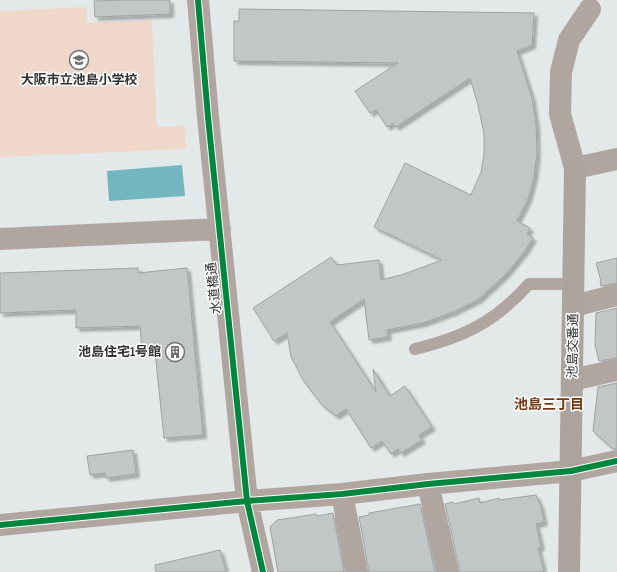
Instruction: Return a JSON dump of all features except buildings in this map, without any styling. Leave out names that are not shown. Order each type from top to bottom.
[{"type":"street","name":"水道橋通","points":[[198,0],[208,117],[247,500],[263,572]]},
{"type":"street","points":[[590,9],[569,40],[561,72],[560,114],[575,168],[617,159]]},
{"type":"street","name":"池島交番通","points":[[569,572],[575,168]]},
{"type":"street","points":[[0,239],[220,229]]},
{"type":"street","points":[[574,306],[617,295]]},
{"type":"street","points":[[572,380],[617,370]]},
{"type":"street","points":[[0,525],[247,500],[342,494],[428,484],[571,471],[617,461]]},
{"type":"street","points":[[428,484],[448,572]]},
{"type":"street","points":[[342,494],[357,572]]},
{"type":"lane","points":[[415,349],[443,342],[470,331],[498,314],[519,296],[529,284],[574,284]]},
{"type":"shaded area","points":[[86,7],[87,23],[152,20],[157,127],[185,126],[186,149],[0,157],[0,11]]},
{"type":"water","points":[[182,165],[185,196],[109,201],[107,171]]},
{"type":"cycle path","points":[[198,0],[208,117],[247,501],[263,572]]},
{"type":"cycle path","points":[[0,525],[247,501],[342,494],[428,484],[571,471],[617,461]]},
{"type":"place","name":"大阪市立池島小学校","points":[[79,60]]},
{"type":"place","name":"池島住宅1号館","points":[[175,352]]},
{"type":"district","name":"池島三丁目","points":[[549,404]]}]
